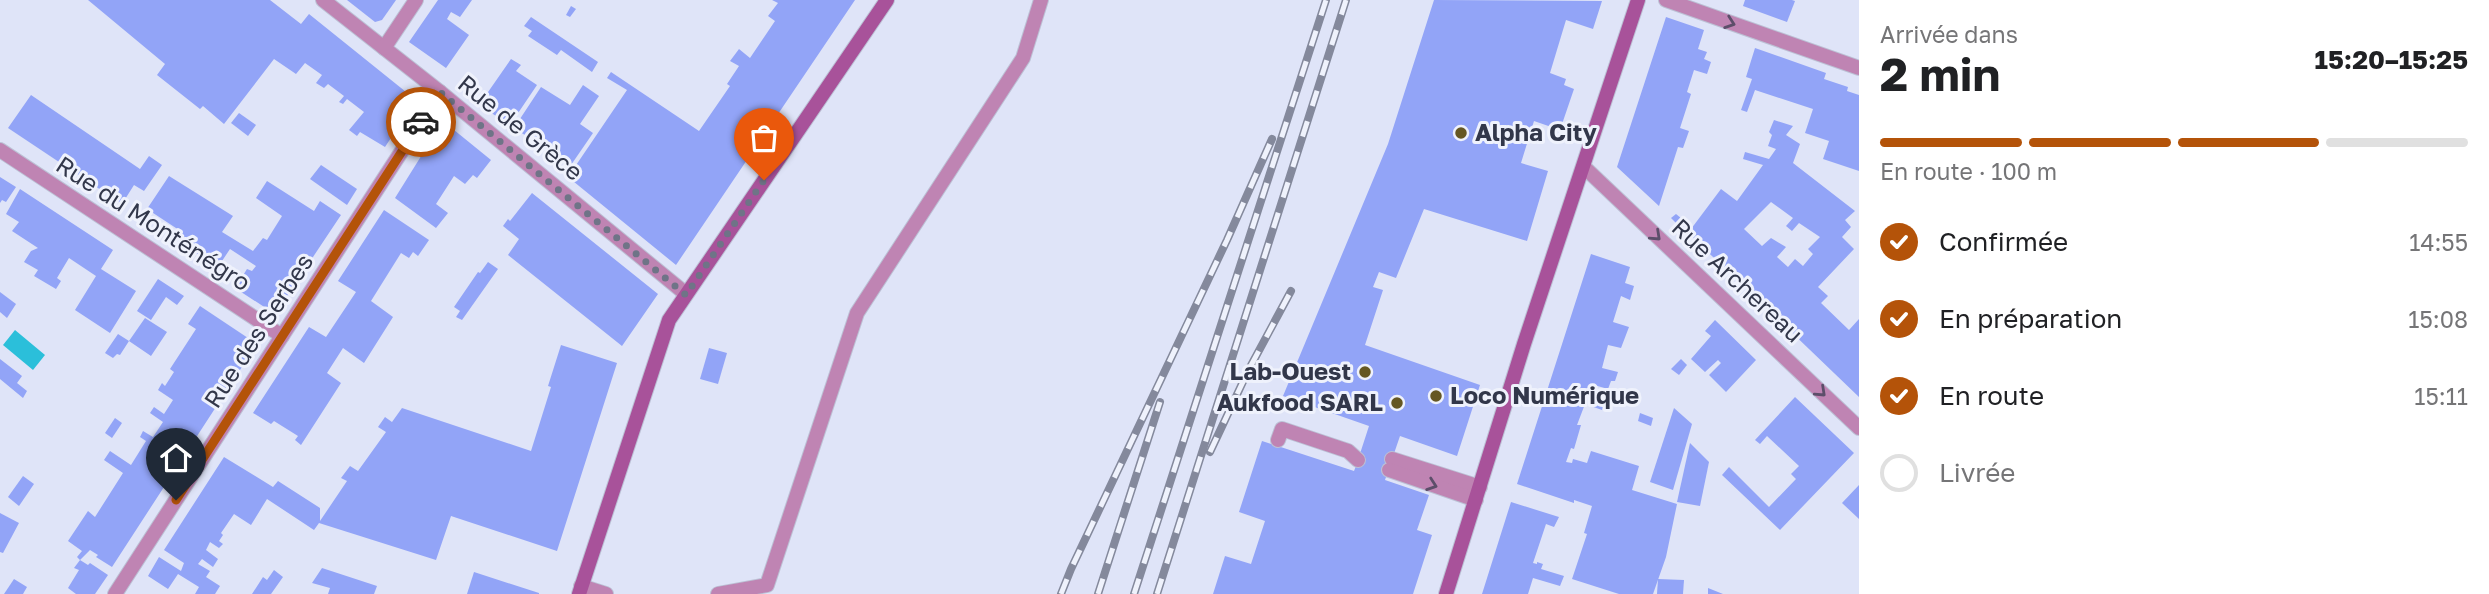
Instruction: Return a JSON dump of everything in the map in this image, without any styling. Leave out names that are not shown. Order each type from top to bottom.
[{"type":"street","name":"Rue de Grèce","points":[[323,0],[440,92],[686,295]]},
{"type":"street","points":[[384,48],[416,0]]},
{"type":"street","points":[[606,594],[580,590],[669,320],[887,0]]},
{"type":"street","points":[[718,594],[767,585],[857,313],[1023,58],[1041,0]]},
{"type":"street","points":[[1446,594],[1524,344],[1638,0]]},
{"type":"street","points":[[1666,0],[1859,68]]},
{"type":"street","name":"Rue des Serbes","points":[[115,594],[440,92]]},
{"type":"street","name":"Rue du Monténégro","points":[[0,150],[282,336]]},
{"type":"street","name":"Rue Archereau","points":[[1584,167],[1859,428]]},
{"type":"street","points":[[1278,440],[1282,429],[1356,453]]},
{"type":"street","points":[[1390,464],[1478,493]]},
{"type":"water","points":[[15,330],[45,355],[33,370],[3,345]]},
{"type":"building","points":[[88,0],[270,0],[301,24],[309,14],[416,100],[385,147],[360,132],[357,136],[349,130],[364,112],[347,99],[343,104],[339,102],[344,96],[328,84],[324,88],[316,83],[322,75],[305,63],[296,74],[274,59],[224,124],[203,106],[200,109],[157,75],[165,64]]},
{"type":"building","points":[[347,0],[396,0],[382,20],[375,22]]},
{"type":"building","points":[[438,0],[472,0],[460,17],[451,12],[447,19],[469,35],[446,68],[409,42]]},
{"type":"building","points":[[772,0],[855,0],[676,265],[568,177],[627,90],[607,78],[611,72],[699,131],[730,86],[727,84],[739,66],[730,61],[739,49],[750,58],[775,21],[768,16],[778,3]]},
{"type":"building","points":[[1434,0],[1602,1],[1593,29],[1566,20],[1550,73],[1566,79],[1564,85],[1574,89],[1560,130],[1534,121],[1521,163],[1548,171],[1527,241],[1424,209],[1396,278],[1379,272],[1373,287],[1383,290],[1365,345],[1480,385],[1457,456],[1400,436],[1385,480],[1429,495],[1417,530],[1432,535],[1413,594],[1213,594],[1225,556],[1251,564],[1265,521],[1239,512],[1262,441],[1354,471],[1356,466],[1369,426],[1283,396],[1388,144]]},
{"type":"building","points":[[1745,0],[1795,1],[1787,22],[1743,6]]},
{"type":"building","points":[[571,6],[576,9],[570,17],[566,15]]},
{"type":"building","points":[[531,17],[598,62],[592,72],[561,50],[557,55],[528,36],[532,31],[524,26]]},
{"type":"building","points":[[1666,17],[1704,30],[1698,49],[1707,52],[1704,59],[1711,62],[1707,74],[1694,70],[1687,92],[1691,94],[1680,128],[1689,131],[1683,148],[1678,147],[1659,206],[1617,167]]},
{"type":"building","points":[[1755,48],[1826,73],[1824,79],[1848,87],[1847,91],[1859,95],[1859,171],[1823,159],[1829,141],[1805,133],[1813,109],[1755,90],[1747,112],[1741,110],[1752,79],[1746,77]]},
{"type":"building","points":[[511,59],[521,65],[516,71],[537,85],[510,125],[479,105]]},
{"type":"building","points":[[583,85],[599,96],[580,124],[593,133],[571,165],[514,128],[541,87],[570,105]]},
{"type":"building","points":[[31,95],[140,169],[149,156],[162,165],[144,191],[134,185],[122,204],[8,128]]},
{"type":"building","points":[[239,113],[256,125],[248,136],[231,123]]},
{"type":"building","points":[[1774,120],[1793,126],[1786,135],[1800,144],[1793,163],[1855,211],[1845,220],[1851,227],[1842,237],[1854,249],[1818,287],[1828,296],[1821,303],[1849,330],[1859,319],[1859,397],[1688,233],[1721,189],[1737,201],[1763,165],[1743,159],[1745,152],[1769,159],[1776,149],[1768,146],[1772,135],[1769,132]],"holes":[[[1771,202],[1793,218],[1786,226],[1792,231],[1799,223],[1820,237],[1808,249],[1813,254],[1803,266],[1795,259],[1788,267],[1777,257],[1786,247],[1771,238],[1762,246],[1744,229]]]},
{"type":"building","points":[[443,121],[491,160],[477,178],[473,175],[465,184],[454,176],[436,204],[448,213],[436,228],[395,198]]},
{"type":"building","points":[[321,165],[357,189],[347,205],[310,179]]},
{"type":"building","points":[[169,176],[233,216],[222,232],[253,251],[263,238],[267,240],[282,216],[256,198],[267,181],[314,211],[320,201],[341,215],[275,314],[235,288],[247,269],[252,271],[256,266],[230,249],[218,267],[177,241],[182,232],[147,209]]},
{"type":"building","points":[[0,177],[16,187],[6,202],[2,200],[0,203]]},
{"type":"building","points":[[20,189],[113,250],[101,269],[136,291],[110,333],[75,310],[96,276],[69,258],[57,278],[61,281],[56,289],[34,276],[38,270],[24,262],[31,251],[38,248],[12,231],[19,222],[6,214]]},
{"type":"building","points":[[532,193],[658,294],[622,346],[508,255],[519,239],[503,226]]},
{"type":"building","points":[[384,210],[429,240],[418,256],[413,252],[409,258],[401,253],[371,301],[393,317],[364,363],[343,348],[327,373],[341,383],[301,445],[295,440],[298,436],[274,421],[271,424],[253,413],[309,327],[326,337],[356,292],[338,281]]},
{"type":"building","points":[[1676,214],[1687,223],[1682,229],[1671,218]]},
{"type":"building","points":[[1591,254],[1630,267],[1625,283],[1634,286],[1630,300],[1621,296],[1613,322],[1629,327],[1621,348],[1608,345],[1602,368],[1618,372],[1615,381],[1611,381],[1608,389],[1594,385],[1590,397],[1604,402],[1602,410],[1585,404],[1577,425],[1581,425],[1574,449],[1571,448],[1566,462],[1572,463],[1573,459],[1587,463],[1591,451],[1639,466],[1632,490],[1677,504],[1666,557],[1653,594],[1619,594],[1572,579],[1587,534],[1584,533],[1592,506],[1574,500],[1574,503],[1517,484]]},
{"type":"building","points":[[488,262],[498,269],[462,320],[456,317],[460,311],[454,307]]},
{"type":"building","points":[[158,279],[184,296],[177,305],[166,297],[151,320],[137,311]]},
{"type":"building","points":[[0,292],[16,304],[7,318],[0,312]]},
{"type":"building","points":[[200,306],[248,338],[251,353],[112,567],[90,550],[80,560],[77,557],[82,551],[68,541],[88,511],[95,517],[123,473],[104,460],[110,451],[131,465],[146,441],[140,437],[143,431],[153,437],[163,422],[150,413],[154,407],[164,414],[173,400],[158,390],[162,383],[165,386],[174,372],[170,369],[196,329],[188,324]]},
{"type":"building","points":[[145,318],[167,332],[151,356],[129,341]]},
{"type":"building","points":[[1715,320],[1756,360],[1726,392],[1709,375],[1721,363],[1718,360],[1705,372],[1691,359],[1711,336],[1705,331]]},
{"type":"building","points":[[118,334],[129,341],[120,355],[117,354],[113,358],[105,353]]},
{"type":"building","points":[[561,345],[617,363],[557,551],[451,516],[436,560],[319,523],[314,530],[267,499],[251,525],[234,514],[221,533],[223,535],[219,541],[223,544],[219,548],[210,542],[206,550],[218,559],[213,567],[202,559],[198,564],[210,571],[206,577],[220,586],[215,594],[195,594],[199,587],[178,574],[168,589],[148,576],[159,557],[181,571],[184,563],[164,550],[224,457],[273,487],[278,481],[320,508],[320,521],[347,481],[341,478],[350,466],[358,471],[386,432],[378,427],[385,417],[392,422],[402,408],[531,451]]},
{"type":"building","points":[[709,348],[727,353],[718,384],[700,379]]},
{"type":"building","points":[[0,359],[22,376],[17,383],[27,391],[23,398],[0,379]]},
{"type":"building","points":[[1681,359],[1687,365],[1679,375],[1671,369]]},
{"type":"building","points":[[1795,397],[1854,453],[1780,530],[1722,475],[1729,467],[1769,507],[1796,479],[1791,474],[1799,466],[1767,436],[1760,444],[1755,440]]},
{"type":"building","points":[[1674,408],[1692,424],[1673,490],[1650,482]]},
{"type":"building","points":[[1640,413],[1653,418],[1651,426],[1638,421]]},
{"type":"building","points":[[115,418],[122,423],[112,438],[105,433]]},
{"type":"building","points":[[1690,443],[1709,462],[1700,506],[1677,502]]},
{"type":"building","points":[[23,476],[34,484],[19,506],[8,497]]},
{"type":"building","points":[[1859,485],[1859,519],[1842,503]]},
{"type":"building","points":[[1511,502],[1559,517],[1554,527],[1546,524],[1533,563],[1543,564],[1541,569],[1564,576],[1560,586],[1533,578],[1528,594],[1482,594]]},
{"type":"building","points":[[0,513],[19,523],[3,553],[0,552]]},
{"type":"building","points":[[80,560],[108,575],[95,594],[76,594],[68,588],[79,570],[74,568]]},
{"type":"building","points":[[322,568],[377,586],[374,594],[328,594],[330,588],[312,583]]},
{"type":"building","points":[[274,570],[283,577],[271,594],[252,594],[263,577],[267,580]]},
{"type":"building","points":[[474,572],[539,593],[539,594],[467,594]]},
{"type":"building","points":[[14,579],[27,587],[23,594],[4,594]]},
{"type":"building","points":[[1658,579],[1684,580],[1683,594],[1657,594]]},
{"type":"building","points":[[1708,588],[1723,594],[1708,594]]},
{"type":"railway","points":[[1134,594],[1326,0]]},
{"type":"railway","points":[[1157,594],[1346,0]]},
{"type":"railway","points":[[1061,594],[1272,139]]},
{"type":"railway","points":[[1210,452],[1248,371],[1291,291]]},
{"type":"railway","points":[[1098,594],[1160,402]]},
{"type":"way so far","points":[[421,122],[440,92],[686,295],[764,180]]},
{"type":"place","name":"Alpha City","points":[[1461,133]]},
{"type":"place","name":"Lab-Ouest","points":[[1365,372]]},
{"type":"place","name":"Loco Numérique","points":[[1436,396]]},
{"type":"place","name":"Aukfood SARL","points":[[1397,403]]},
{"type":"route","points":[[176,500],[421,122]]}]
